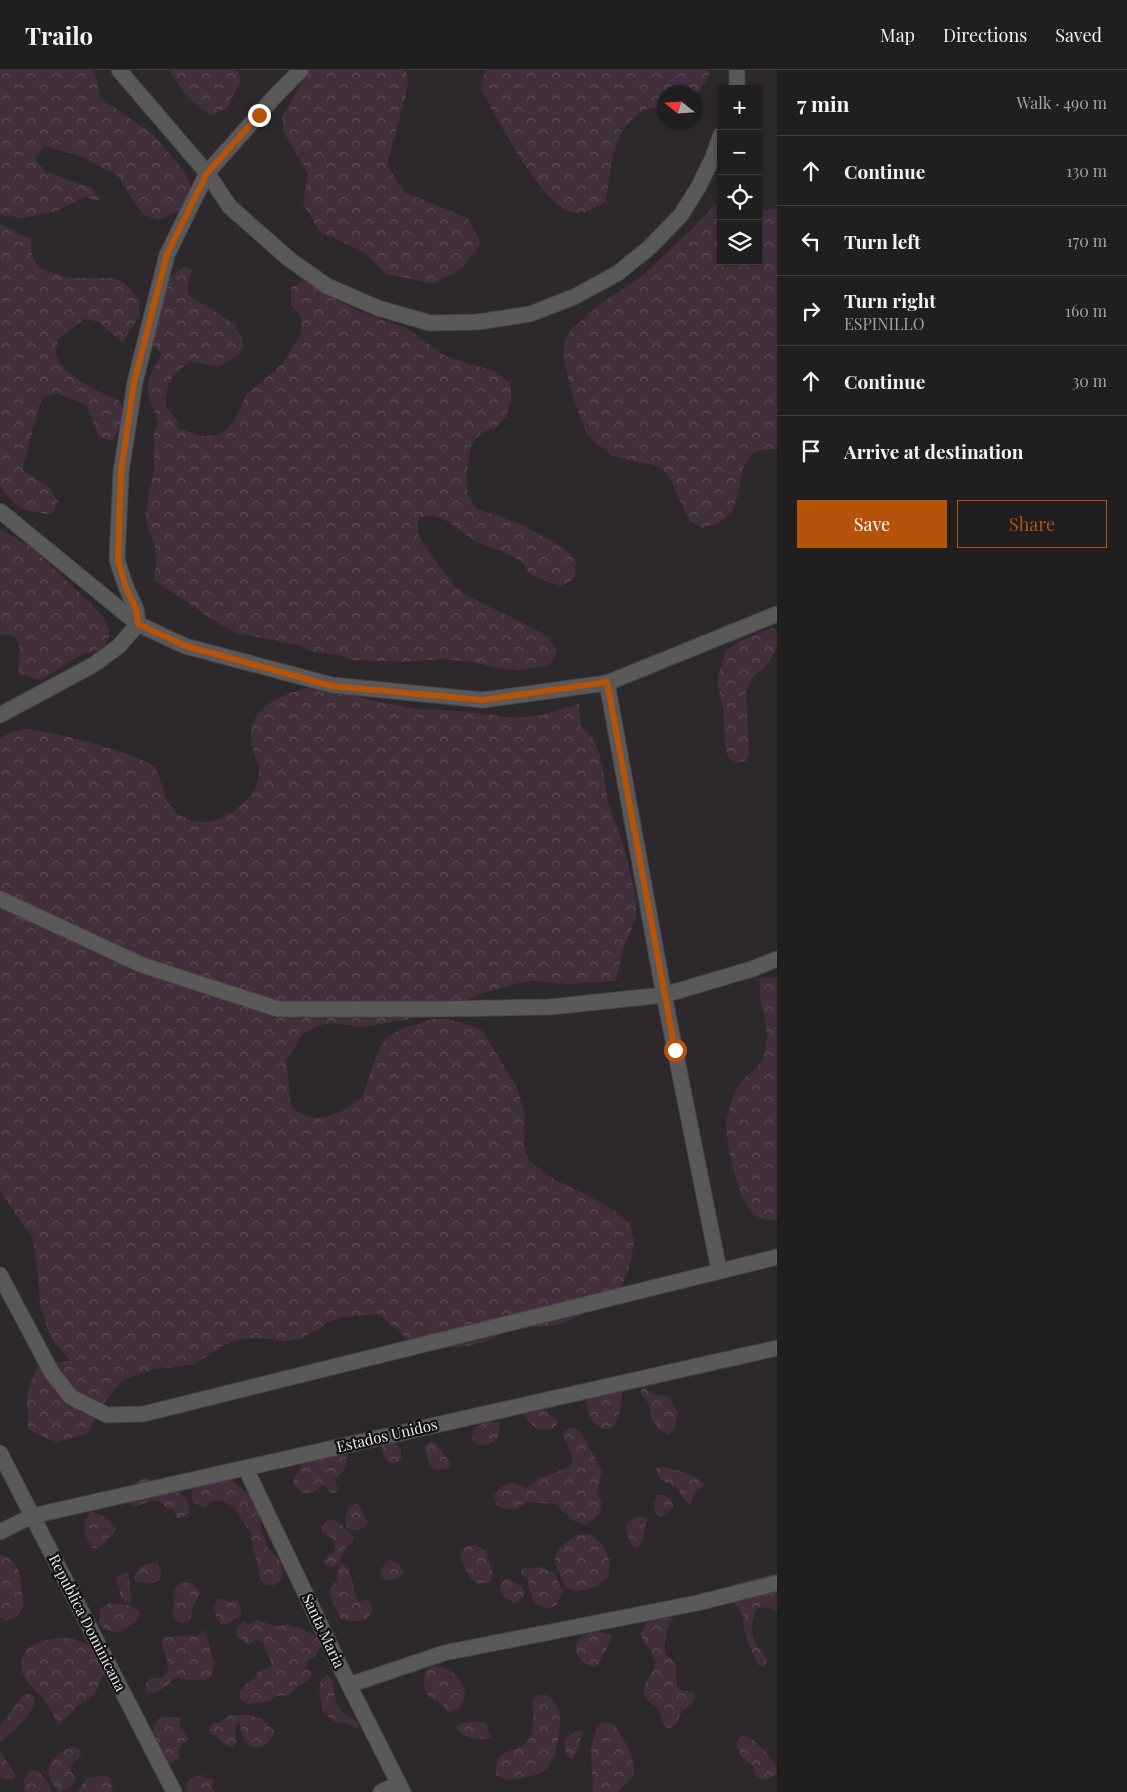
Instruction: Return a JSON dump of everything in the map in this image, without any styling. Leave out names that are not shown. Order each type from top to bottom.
[{"type":"street","points":[[119,70],[207,173],[230,207],[289,259],[327,286],[378,308],[430,323],[478,322],[530,314],[574,297],[618,273],[650,247],[680,215],[699,186],[717,146]]},
{"type":"street","points":[[0,715],[94,665],[119,646],[138,624],[136,609],[126,588],[118,560],[121,472],[134,382],[167,254],[207,173],[301,70]]},
{"type":"street","points":[[737,70],[737,85]]},
{"type":"street","points":[[0,511],[138,624],[186,646],[332,686],[483,700],[607,682],[777,614]]},
{"type":"street","points":[[607,682],[664,995],[720,1270]]},
{"type":"street","points":[[0,899],[142,965],[278,1009],[550,1007],[664,995],[752,969],[777,959]]},
{"type":"street","points":[[0,1275],[52,1373],[71,1396],[107,1415],[144,1414],[777,1257]]},
{"type":"street","name":"Estados Unidos","points":[[0,1532],[32,1516],[777,1348]]},
{"type":"street","name":"Republica Dominicana","points":[[0,1453],[174,1792]]},
{"type":"street","name":"Santa Maria","points":[[246,1468],[348,1685],[400,1788]]},
{"type":"street","points":[[348,1685],[444,1653],[697,1603],[777,1583]]},
{"type":"street","points":[[381,1792],[400,1788]]},
{"type":"green space","points":[[0,70],[94,70],[100,98],[154,135],[186,174],[192,190],[186,205],[173,214],[158,220],[143,215],[117,175],[75,154],[44,146],[35,159],[46,172],[92,188],[100,201],[85,197],[56,211],[23,218],[0,215]]},
{"type":"green space","points":[[169,70],[237,70],[241,80],[227,108],[212,115],[192,101]]},
{"type":"green space","points":[[309,70],[406,70],[408,86],[387,165],[404,192],[468,218],[481,243],[461,269],[434,284],[387,274],[363,252],[319,231],[303,204],[308,173],[283,131],[282,116]]},
{"type":"green space","points":[[485,70],[708,70],[710,73],[702,87],[702,85],[657,85],[657,107],[641,112],[625,127],[619,137],[615,147],[605,202],[581,213],[572,212],[560,206],[547,194],[521,159],[481,90]]},
{"type":"green space","points":[[717,203],[717,265],[762,265],[762,210],[777,208],[777,450],[769,449],[754,452],[744,465],[737,498],[731,514],[718,523],[702,528],[689,520],[669,476],[658,466],[612,456],[587,435],[570,388],[563,354],[565,339],[574,327],[599,305],[642,276]]},
{"type":"green space","points":[[0,224],[31,239],[32,255],[39,268],[68,278],[116,278],[129,287],[139,300],[139,316],[123,343],[99,322],[84,319],[58,339],[56,354],[65,368],[73,376],[93,388],[119,400],[126,414],[112,441],[98,436],[87,406],[57,393],[42,397],[22,469],[49,488],[58,501],[52,515],[22,508],[12,501],[0,486]]},
{"type":"green space","points":[[184,267],[192,270],[188,293],[193,299],[235,325],[242,339],[243,347],[240,354],[219,367],[190,361],[173,376],[168,387],[165,403],[178,421],[177,428],[201,436],[217,435],[230,426],[246,395],[282,364],[301,334],[302,317],[291,305],[291,288],[304,280],[321,284],[344,304],[358,311],[406,328],[447,357],[497,372],[511,385],[511,401],[506,417],[495,428],[481,433],[471,446],[466,478],[468,495],[476,508],[520,524],[566,550],[576,561],[574,579],[560,586],[531,575],[521,561],[506,553],[476,542],[449,522],[435,516],[419,517],[417,532],[426,548],[456,587],[470,597],[533,628],[547,637],[557,650],[550,665],[519,670],[440,659],[405,662],[353,660],[339,655],[313,652],[299,645],[236,633],[154,580],[155,548],[145,517],[154,467],[154,433],[159,421],[157,423],[148,383],[161,353],[149,342],[164,281]]},
{"type":"green space","points":[[0,529],[39,554],[101,614],[109,629],[109,637],[106,644],[100,649],[77,657],[41,680],[19,674],[18,642],[9,635],[0,635]]},
{"type":"green space","points":[[774,627],[777,632],[777,647],[774,654],[765,667],[753,677],[746,692],[749,755],[745,761],[737,763],[729,759],[725,744],[723,708],[718,676],[726,651],[740,641]]},
{"type":"green space","points":[[314,685],[326,693],[350,694],[369,700],[417,709],[459,711],[516,718],[542,715],[579,704],[581,727],[593,738],[599,753],[608,802],[624,848],[636,898],[636,916],[624,946],[616,981],[567,984],[534,981],[519,983],[485,992],[438,1014],[363,1027],[332,1023],[317,1026],[303,1034],[286,1060],[291,1106],[312,1118],[327,1117],[362,1098],[378,1050],[387,1037],[402,1029],[433,1019],[449,1019],[481,1029],[516,1085],[525,1114],[524,1146],[529,1161],[555,1180],[586,1194],[618,1213],[630,1225],[634,1239],[627,1273],[621,1287],[611,1301],[566,1322],[551,1326],[516,1328],[501,1333],[488,1341],[473,1345],[455,1347],[409,1341],[379,1314],[345,1317],[329,1322],[302,1338],[286,1341],[255,1338],[238,1340],[222,1346],[195,1364],[151,1370],[122,1381],[102,1405],[87,1434],[55,1442],[28,1429],[27,1394],[38,1363],[70,1361],[51,1338],[40,1306],[33,1239],[0,1191],[0,738],[12,732],[25,729],[36,730],[90,742],[128,754],[143,760],[155,768],[168,802],[176,812],[193,821],[210,821],[224,817],[237,809],[252,793],[258,781],[259,770],[253,751],[251,729],[261,710],[282,696]]},
{"type":"green space","points":[[777,977],[777,1219],[769,1220],[755,1216],[743,1199],[730,1154],[726,1127],[736,1089],[761,1062],[765,1050],[766,1029],[760,997],[760,978]]},
{"type":"green space","points":[[644,1388],[654,1394],[670,1397],[678,1414],[674,1429],[669,1435],[659,1429],[650,1416],[649,1404],[641,1394],[641,1390]]},
{"type":"green space","points":[[621,1389],[621,1402],[615,1425],[608,1428],[597,1426],[587,1409],[585,1396]]},
{"type":"green space","points":[[539,1404],[558,1422],[553,1429],[538,1430],[526,1419],[524,1411]]},
{"type":"green space","points":[[489,1421],[500,1423],[498,1437],[486,1445],[473,1442],[472,1434],[475,1428]]},
{"type":"green space","points":[[570,1427],[580,1431],[602,1471],[598,1493],[601,1509],[598,1516],[586,1525],[572,1520],[555,1504],[530,1502],[523,1504],[518,1509],[512,1509],[496,1504],[494,1496],[506,1484],[512,1482],[526,1488],[540,1478],[570,1467],[573,1459],[563,1435]]},
{"type":"green space","points":[[395,1442],[401,1448],[401,1460],[394,1464],[386,1461],[382,1452],[384,1443]]},
{"type":"green space","points":[[430,1442],[435,1442],[451,1465],[449,1468],[436,1470],[430,1466],[424,1447]]},
{"type":"green space","points":[[347,1451],[346,1468],[335,1479],[338,1490],[336,1493],[332,1493],[323,1485],[313,1492],[305,1494],[293,1485],[294,1477],[310,1453]]},
{"type":"green space","points":[[659,1467],[670,1468],[691,1475],[704,1485],[695,1493],[690,1504],[682,1497],[678,1488],[664,1482],[659,1477],[656,1469]]},
{"type":"green space","points":[[146,1478],[175,1490],[186,1500],[189,1506],[189,1513],[181,1518],[177,1518],[173,1509],[169,1510],[156,1501],[131,1506],[128,1499],[134,1482]]},
{"type":"green space","points":[[217,1478],[232,1479],[240,1488],[252,1494],[262,1515],[260,1525],[268,1548],[281,1563],[283,1572],[281,1580],[273,1586],[265,1585],[260,1579],[250,1532],[233,1507],[220,1500],[211,1502],[204,1507],[194,1502],[192,1495],[194,1487]]},
{"type":"green space","points":[[658,1495],[663,1495],[670,1499],[673,1506],[668,1513],[661,1517],[655,1512],[654,1503]]},
{"type":"green space","points":[[355,1504],[358,1504],[368,1522],[367,1525],[359,1530],[351,1530],[347,1528],[345,1518],[347,1511]]},
{"type":"green space","points":[[90,1511],[106,1517],[116,1529],[99,1548],[91,1547],[85,1533],[85,1523]]},
{"type":"green space","points":[[636,1517],[647,1518],[642,1542],[637,1547],[633,1546],[630,1541],[626,1527],[626,1524]]},
{"type":"green space","points":[[330,1519],[337,1521],[354,1537],[352,1538],[353,1542],[348,1545],[338,1563],[333,1567],[325,1564],[323,1561],[328,1555],[335,1552],[333,1540],[321,1531],[323,1524]]},
{"type":"green space","points":[[588,1534],[598,1540],[606,1551],[610,1563],[609,1575],[601,1583],[589,1589],[571,1590],[566,1587],[557,1568],[555,1557],[557,1550],[576,1535]]},
{"type":"green space","points":[[475,1545],[486,1551],[493,1575],[490,1582],[479,1584],[472,1581],[466,1570],[461,1550]]},
{"type":"green space","points":[[0,1554],[9,1558],[18,1569],[24,1606],[16,1616],[6,1621],[0,1617]]},
{"type":"green space","points":[[391,1560],[398,1563],[401,1570],[404,1570],[403,1573],[395,1579],[381,1579],[383,1567]]},
{"type":"green space","points":[[157,1561],[162,1572],[160,1580],[152,1583],[137,1582],[134,1579],[139,1568],[157,1563]]},
{"type":"green space","points":[[342,1563],[349,1568],[358,1601],[367,1600],[372,1606],[371,1614],[365,1620],[351,1621],[342,1619],[331,1597],[330,1590],[333,1584],[337,1582],[337,1570]]},
{"type":"green space","points":[[541,1567],[555,1574],[563,1592],[556,1605],[549,1609],[534,1604],[528,1585],[529,1580],[522,1575],[521,1568]]},
{"type":"green space","points":[[129,1573],[131,1601],[128,1603],[120,1596],[116,1578]]},
{"type":"green space","points":[[773,1574],[777,1578],[777,1611],[765,1607],[757,1608],[752,1623],[755,1641],[767,1659],[765,1667],[758,1665],[746,1636],[743,1616],[733,1600],[732,1593],[733,1588],[739,1583]]},
{"type":"green space","points":[[507,1578],[521,1586],[525,1592],[522,1599],[515,1603],[501,1595],[501,1585]]},
{"type":"green space","points":[[182,1582],[192,1583],[200,1592],[189,1621],[184,1623],[177,1622],[173,1615],[175,1588]]},
{"type":"green space","points":[[217,1599],[238,1601],[241,1609],[240,1616],[225,1625],[221,1624],[214,1612],[214,1605]]},
{"type":"green space","points":[[110,1603],[127,1605],[139,1610],[139,1619],[119,1633],[104,1629],[99,1623],[100,1609]]},
{"type":"green space","points":[[666,1615],[673,1619],[666,1636],[666,1655],[676,1667],[676,1679],[679,1689],[695,1693],[695,1701],[682,1711],[676,1724],[670,1729],[663,1725],[659,1710],[647,1699],[644,1693],[645,1684],[655,1666],[655,1661],[640,1634],[648,1620]]},
{"type":"green space","points":[[257,1620],[280,1626],[288,1624],[318,1637],[322,1644],[315,1657],[307,1661],[305,1668],[312,1673],[310,1677],[291,1694],[276,1696],[270,1701],[247,1704],[240,1699],[240,1691],[258,1672],[272,1665],[263,1642],[255,1640],[248,1645],[236,1635],[238,1627],[243,1621],[250,1624]]},
{"type":"green space","points":[[207,1629],[205,1633],[214,1659],[213,1671],[209,1678],[196,1680],[174,1678],[160,1690],[150,1693],[146,1692],[146,1684],[151,1678],[161,1678],[167,1673],[168,1664],[161,1641],[163,1638],[197,1636]]},
{"type":"green space","points":[[596,1631],[612,1635],[606,1651],[597,1666],[591,1666],[585,1664],[580,1659],[576,1646],[585,1635]]},
{"type":"green space","points":[[57,1638],[73,1639],[85,1643],[96,1651],[106,1663],[93,1696],[79,1705],[64,1721],[55,1727],[58,1723],[49,1708],[26,1680],[22,1661],[23,1655],[30,1647],[40,1642]]},
{"type":"green space","points":[[432,1667],[444,1667],[458,1676],[457,1678],[464,1688],[465,1693],[462,1704],[453,1711],[447,1712],[443,1705],[428,1696],[424,1687],[424,1678],[425,1673]]},
{"type":"green space","points":[[327,1675],[333,1680],[338,1706],[350,1718],[358,1722],[358,1730],[349,1724],[335,1722],[323,1712],[319,1688],[321,1680]]},
{"type":"green space","points":[[25,1694],[33,1695],[32,1708],[23,1721],[0,1743],[0,1726]]},
{"type":"green space","points":[[539,1695],[547,1695],[553,1700],[560,1715],[558,1739],[552,1761],[546,1769],[536,1775],[511,1780],[499,1777],[496,1775],[496,1765],[499,1758],[508,1751],[520,1747],[530,1738],[534,1713],[533,1699]]},
{"type":"green space","points":[[249,1715],[261,1719],[275,1732],[265,1745],[259,1747],[253,1747],[244,1739],[240,1723],[236,1726],[236,1744],[233,1747],[225,1745],[215,1735],[210,1735],[209,1729],[213,1724],[228,1716]]},
{"type":"green space","points":[[163,1716],[179,1718],[181,1727],[189,1739],[181,1744],[178,1752],[180,1755],[179,1759],[174,1760],[173,1764],[168,1764],[163,1760],[154,1742],[154,1725]]},
{"type":"green space","points":[[485,1721],[491,1736],[488,1739],[465,1736],[456,1727],[462,1723]]},
{"type":"green space","points":[[603,1722],[614,1724],[633,1760],[634,1775],[618,1792],[593,1792],[592,1745],[597,1728]]},
{"type":"green space","points":[[577,1731],[582,1731],[580,1743],[574,1758],[570,1759],[565,1751],[566,1739]]},
{"type":"green space","points":[[744,1735],[758,1745],[770,1758],[777,1767],[776,1775],[768,1779],[760,1779],[754,1774],[753,1765],[743,1758],[738,1749],[737,1740]]},
{"type":"green space","points":[[72,1747],[80,1750],[81,1757],[70,1768],[76,1777],[69,1788],[58,1792],[50,1778],[49,1768],[54,1759],[66,1749]]},
{"type":"green space","points":[[0,1751],[15,1774],[15,1778],[11,1780],[0,1777]]},
{"type":"green space","points":[[37,1770],[50,1785],[51,1792],[25,1792],[24,1780],[30,1771]]},
{"type":"green space","points":[[105,1775],[111,1778],[113,1792],[76,1792],[88,1778]]},
{"type":"green space","points":[[203,1775],[209,1780],[211,1778],[213,1780],[212,1787],[215,1792],[185,1792],[190,1779]]},
{"type":"route","points":[[259,115],[207,173],[167,254],[134,382],[121,472],[118,560],[126,588],[136,609],[138,624],[186,646],[332,686],[483,700],[607,682],[675,1050]]}]
